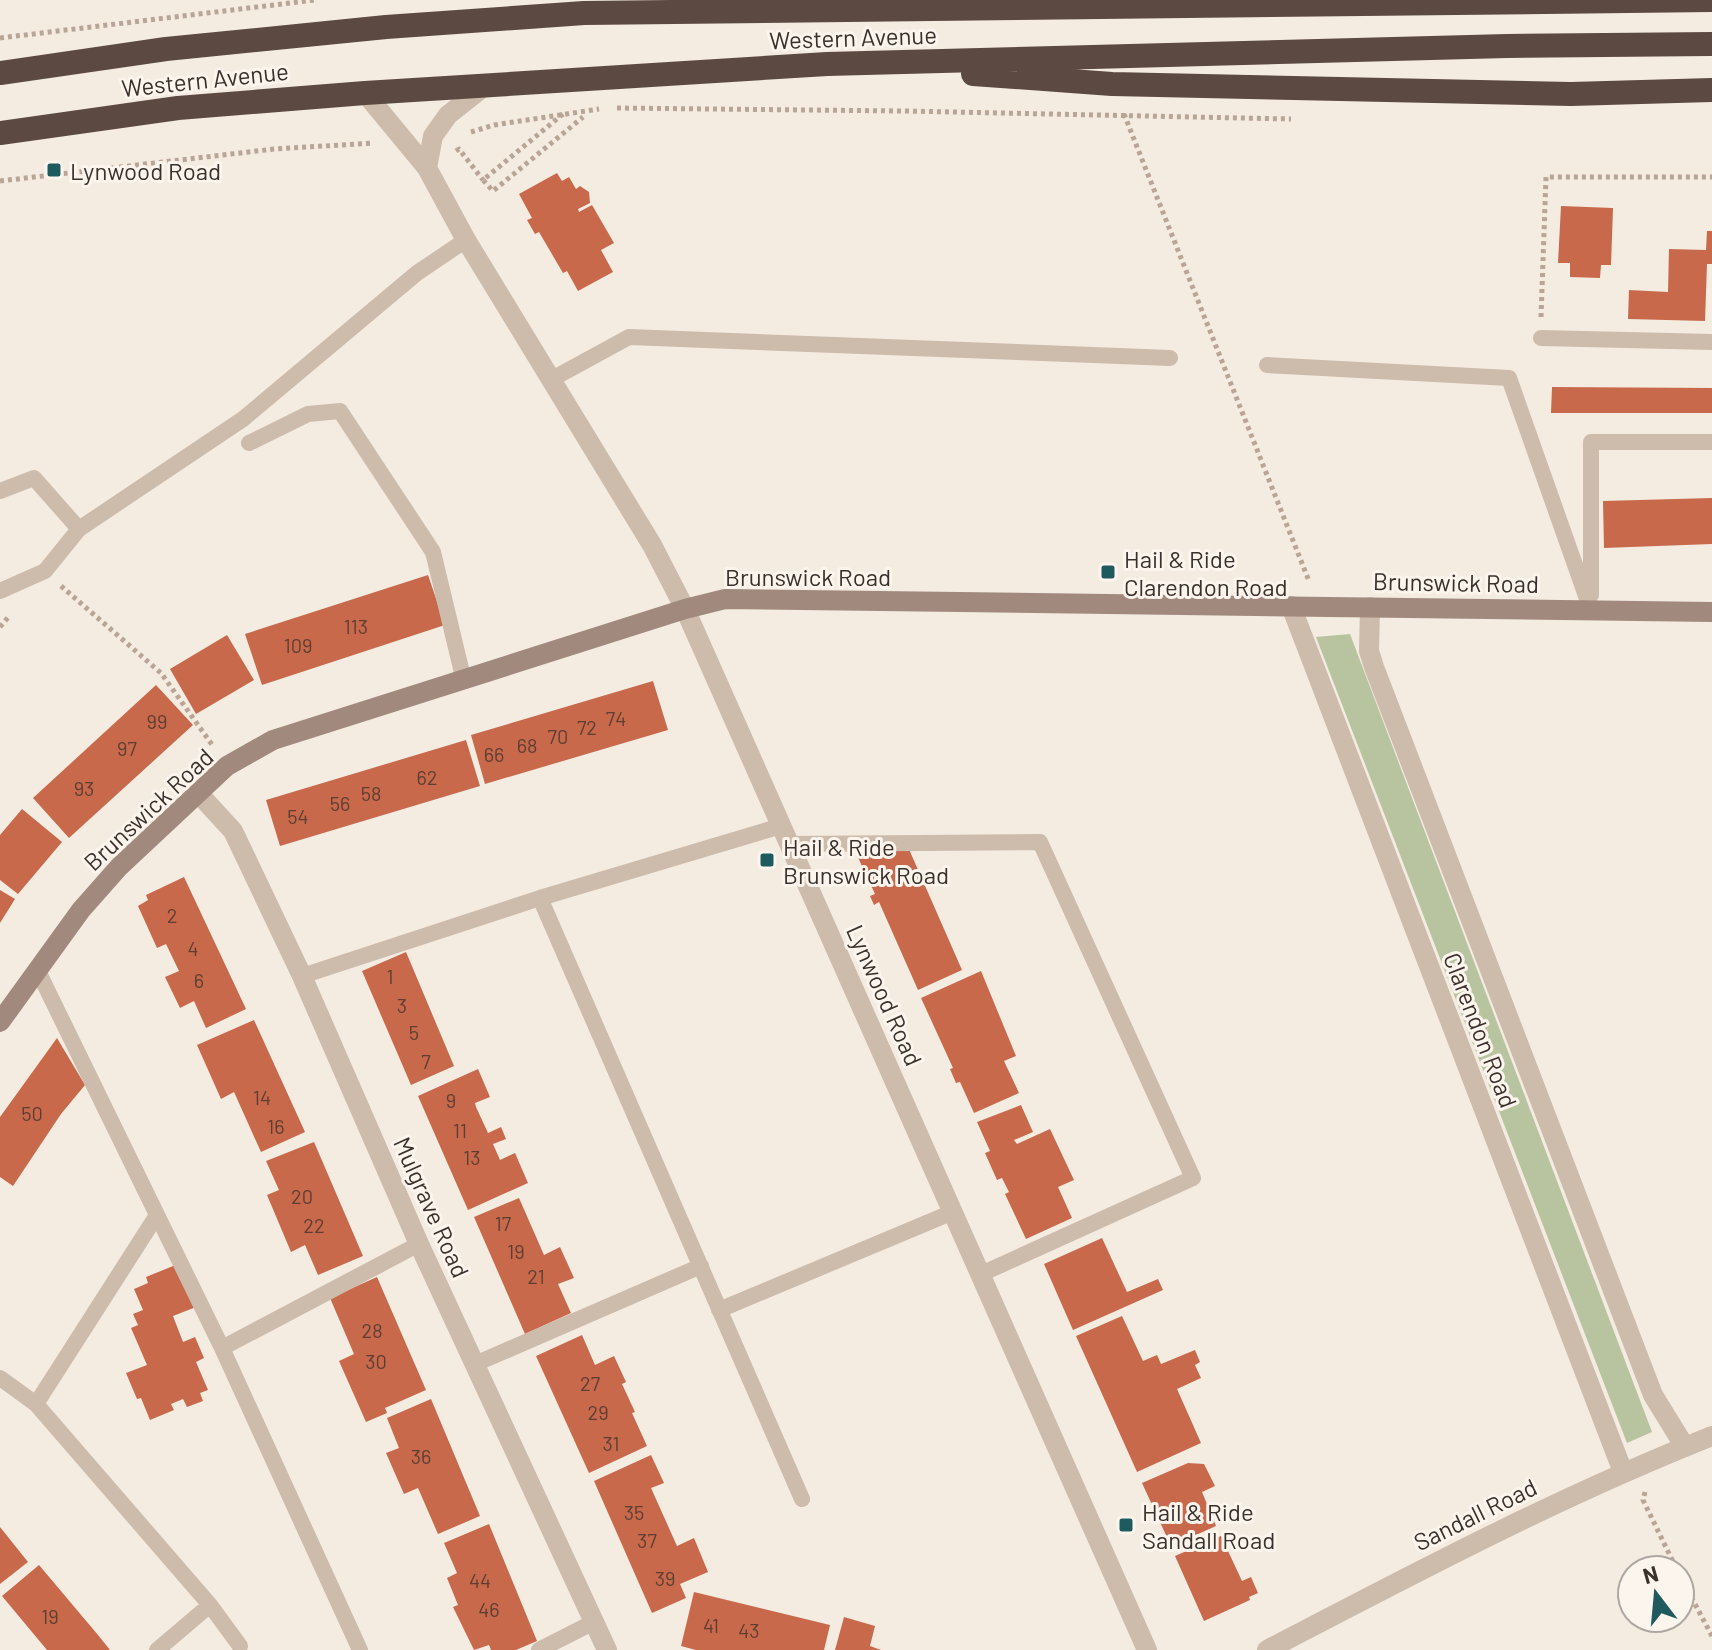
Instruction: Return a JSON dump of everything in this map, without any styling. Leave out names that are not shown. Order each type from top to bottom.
[{"type":"highway","points":[[584,13],[651,0]]},
{"type":"highway","name":"Western Avenue","points":[[0,73],[166,49],[386,27],[584,13],[1712,0]]},
{"type":"highway","name":"Western Avenue","points":[[0,133],[178,108],[827,64],[1507,46],[1712,44]]},
{"type":"highway","points":[[827,64],[1112,84],[1571,94],[1712,90]]},
{"type":"street","points":[[427,168],[433,136],[448,115],[486,85]]},
{"type":"street","name":"Lynwood Road","points":[[365,93],[427,168],[466,240],[652,545],[685,609],[1147,1650]]},
{"type":"street","name":"Brunswick Road","points":[[0,1022],[81,910],[119,867],[227,766],[273,740],[725,599],[1712,612]]},
{"type":"street","name":"Clarendon Road","points":[[1291,606],[1623,1472]]},
{"type":"street","name":"Clarendon Road","points":[[1370,607],[1369,651],[1374,667],[1653,1395],[1685,1447]]},
{"type":"street","name":"Mulgrave Road","points":[[199,794],[233,831],[302,976],[419,1244],[607,1650]]},
{"type":"street","name":"Sandall Road","points":[[1267,1650],[1451,1553],[1623,1472],[1712,1436]]},
{"type":"lane","points":[[0,591],[45,571],[79,529],[243,419],[417,273],[466,240]]},
{"type":"lane","points":[[552,379],[629,337],[1170,358]]},
{"type":"lane","points":[[1541,338],[1712,342]]},
{"type":"lane","points":[[1267,365],[1509,378],[1591,610]]},
{"type":"lane","points":[[249,443],[308,414],[340,411],[433,552],[464,681]]},
{"type":"lane","points":[[1591,610],[1591,442],[1712,442]]},
{"type":"lane","points":[[0,491],[34,478],[79,529]]},
{"type":"lane","points":[[302,976],[540,898],[785,835],[1040,842],[1193,1178],[981,1274]]},
{"type":"lane","points":[[540,898],[802,1499]]},
{"type":"lane","points":[[37,969],[222,1348],[360,1650]]},
{"type":"lane","points":[[719,1310],[953,1212]]},
{"type":"lane","points":[[36,1404],[157,1215]]},
{"type":"lane","points":[[222,1348],[419,1244]]},
{"type":"lane","points":[[475,1364],[701,1266]]},
{"type":"lane","points":[[0,1378],[36,1404],[210,1605],[240,1646]]},
{"type":"lane","points":[[157,1650],[210,1605]]},
{"type":"lane","points":[[539,1650],[594,1622]]},
{"type":"path","points":[[464,135],[494,125],[564,114],[483,180]]},
{"type":"path","points":[[1125,116],[1319,606]]},
{"type":"path","points":[[454,160],[453,153],[458,146],[493,191],[583,117]]},
{"type":"path","points":[[0,181],[274,149],[403,141]]},
{"type":"path","points":[[1541,338],[1546,177],[1712,177]]},
{"type":"path","points":[[45,571],[161,673],[227,766]]},
{"type":"path","points":[[1652,1460],[1643,1500],[1669,1554]]},
{"type":"path","points":[[1696,1606],[1712,1636]]},
{"type":"green space","points":[[1350,634],[1652,1432],[1627,1443],[1316,637]]},
{"type":"building","points":[[557,173],[562,181],[569,177],[576,189],[580,186],[589,192],[590,203],[578,209],[579,212],[592,205],[614,243],[601,250],[613,272],[578,291],[567,271],[563,273],[539,232],[535,234],[527,220],[532,218],[519,194]]},
{"type":"building","points":[[1561,206],[1613,208],[1611,265],[1601,265],[1600,278],[1570,277],[1570,263],[1558,263]]},
{"type":"building","points":[[1707,231],[1712,231],[1712,264],[1707,264],[1705,321],[1628,319],[1629,290],[1668,292],[1669,249],[1706,250]]},
{"type":"building","points":[[1552,387],[1712,388],[1712,413],[1551,413]]},
{"type":"building","points":[[1712,498],[1712,544],[1604,548],[1603,501]]},
{"type":"building","points":[[428,575],[445,625],[262,685],[245,634]]},
{"type":"building","points":[[227,635],[254,680],[196,714],[170,669]]},
{"type":"building","points":[[653,681],[668,730],[485,784],[471,735]]},
{"type":"building","points":[[156,685],[193,725],[69,838],[33,798]]},
{"type":"building","points":[[466,740],[480,786],[280,846],[266,800]]},
{"type":"building","points":[[22,809],[62,842],[18,894],[0,880],[0,835]]},
{"type":"building","points":[[908,847],[962,970],[918,990],[879,902],[874,905],[870,896],[875,894],[855,851]]},
{"type":"building","points":[[184,877],[246,1009],[206,1028],[194,1001],[180,1008],[165,977],[179,971],[166,944],[157,948],[138,906],[148,900],[146,895]]},
{"type":"building","points":[[0,890],[15,899],[0,923]]},
{"type":"building","points":[[406,952],[454,1066],[411,1085],[362,971]]},
{"type":"building","points":[[981,971],[1016,1056],[1004,1061],[1019,1093],[974,1113],[960,1082],[956,1083],[950,1069],[953,1068],[921,998]]},
{"type":"building","points":[[254,1020],[305,1132],[261,1152],[234,1092],[221,1099],[197,1045]]},
{"type":"building","points":[[57,1038],[85,1085],[61,1114],[13,1186],[0,1177],[0,1117]]},
{"type":"building","points":[[478,1069],[490,1097],[475,1103],[476,1107],[488,1133],[501,1127],[506,1139],[493,1144],[500,1160],[515,1153],[528,1183],[468,1210],[418,1096]]},
{"type":"building","points":[[1021,1105],[1033,1132],[1014,1140],[1017,1144],[1050,1129],[1074,1180],[1058,1187],[1072,1218],[1026,1239],[1005,1194],[1009,1192],[1002,1178],[997,1180],[985,1153],[990,1151],[977,1122]]},
{"type":"building","points":[[314,1142],[363,1256],[318,1275],[305,1245],[291,1252],[267,1195],[279,1190],[266,1161]]},
{"type":"building","points":[[519,1198],[544,1255],[560,1247],[574,1278],[558,1284],[571,1313],[525,1334],[474,1217]]},
{"type":"building","points":[[1102,1238],[1127,1292],[1158,1279],[1163,1290],[1073,1330],[1044,1264]]},
{"type":"building","points":[[178,1264],[196,1307],[173,1316],[183,1342],[195,1337],[204,1358],[196,1362],[208,1390],[200,1393],[203,1401],[187,1407],[183,1399],[171,1404],[174,1410],[150,1420],[126,1373],[147,1365],[131,1328],[138,1325],[133,1314],[143,1310],[134,1289],[148,1283],[146,1277]]},
{"type":"building","points":[[377,1277],[426,1390],[385,1408],[387,1413],[366,1422],[339,1361],[354,1354],[330,1298]]},
{"type":"building","points":[[1122,1316],[1143,1361],[1157,1355],[1161,1364],[1195,1350],[1200,1362],[1195,1365],[1201,1378],[1177,1389],[1201,1443],[1137,1472],[1076,1336]]},
{"type":"building","points":[[582,1335],[595,1365],[614,1356],[626,1382],[622,1384],[635,1412],[632,1413],[647,1446],[589,1473],[536,1356]]},
{"type":"building","points":[[431,1399],[480,1516],[438,1534],[418,1488],[404,1494],[386,1453],[399,1448],[387,1418]]},
{"type":"building","points":[[651,1455],[664,1483],[651,1488],[677,1546],[694,1538],[708,1572],[680,1584],[686,1598],[652,1613],[594,1481]]},
{"type":"building","points":[[1188,1463],[1204,1464],[1215,1486],[1202,1492],[1216,1526],[1171,1546],[1142,1483]]},
{"type":"building","points":[[489,1524],[537,1641],[516,1650],[491,1650],[489,1645],[474,1650],[453,1607],[458,1605],[447,1578],[457,1573],[444,1543]]},
{"type":"building","points":[[0,1527],[28,1562],[0,1584]]},
{"type":"building","points":[[1221,1536],[1242,1581],[1251,1577],[1258,1593],[1249,1597],[1250,1600],[1204,1621],[1175,1556]]},
{"type":"building","points":[[39,1565],[110,1650],[47,1650],[2,1596]]},
{"type":"building","points":[[694,1592],[830,1625],[824,1650],[696,1650],[681,1646]]},
{"type":"building","points":[[844,1617],[875,1626],[870,1646],[881,1650],[835,1650]]},
{"type":"place","name":"Lynwood Road","points":[[54,170]]},
{"type":"place","name":"Hail & Ride Clarendon Road","points":[[1108,572]]},
{"type":"place","name":"Hail & Ride Brunswick Road","points":[[767,860]]},
{"type":"place","name":"Hail & Ride Sandall Road","points":[[1126,1525]]}]
